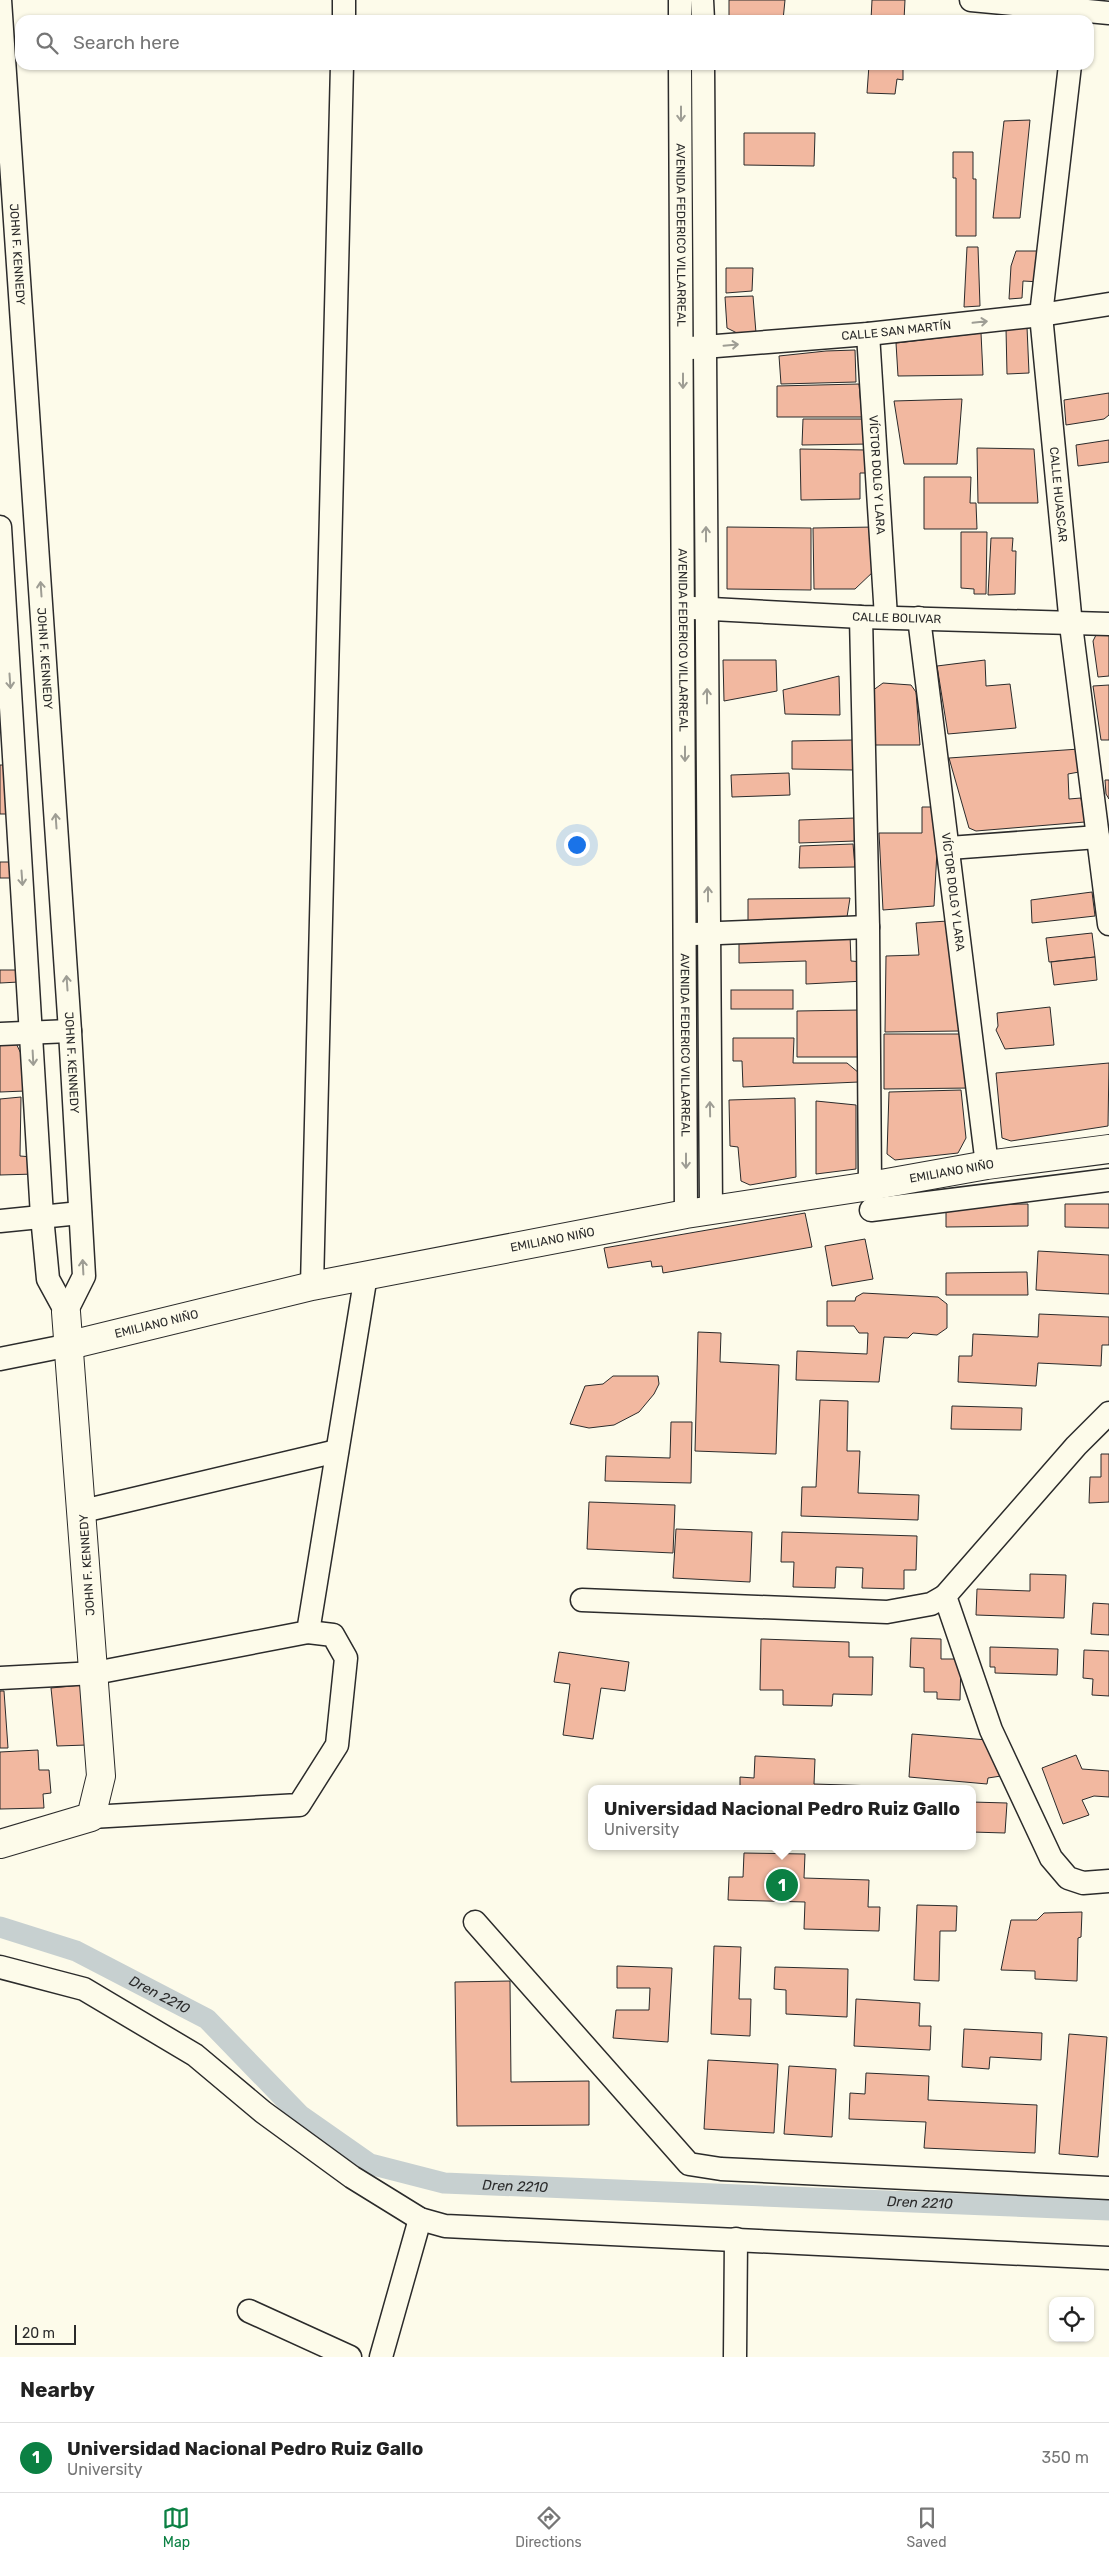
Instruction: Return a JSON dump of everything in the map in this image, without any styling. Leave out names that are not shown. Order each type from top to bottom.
[{"type":"main road","name":"EMILIANO NIÑO","points":[[70,1345],[312,1286],[698,1212],[871,1198],[987,1165],[1109,1149]]},
{"type":"main road","name":"JOHN F. KENNEDY","points":[[66,1312],[95,1673],[101,1776],[91,1818]]},
{"type":"main road","points":[[0,1844],[91,1818]]},
{"type":"street","name":"JOHN F. KENNEDY","points":[[0,0],[10,285],[43,628],[84,1276],[66,1312]]},
{"type":"street","points":[[344,0],[344,15]]},
{"type":"street","points":[[680,0],[680,15]]},
{"type":"street","points":[[702,0],[702,15]]},
{"type":"street","points":[[971,0],[1109,13]]},
{"type":"street","points":[[312,1286],[342,70]]},
{"type":"street","name":"AVENIDA FEDERICO VILLARREAL","points":[[680,70],[682,348],[708,934],[698,1212]]},
{"type":"street","name":"AVENIDA FEDERICO VILLARREAL","points":[[698,1212],[685,934],[695,608],[706,347],[703,70]]},
{"type":"street","name":"CALLE HUASCAR","points":[[1069,70],[1041,315],[1071,625],[1109,924]]},
{"type":"street","name":"CALLE SAN MARTÍN","points":[[682,348],[868,334],[1041,315],[1109,304]]},
{"type":"street","name":"VÍCTOR DOLG Y LARA","points":[[868,334],[886,617]]},
{"type":"street","name":"JOHN F. KENNEDY","points":[[0,528],[3,630],[32,1033],[42,1216],[48,1279],[66,1312]]},
{"type":"street","name":"CALLE BOLIVAR","points":[[695,608],[861,617],[1071,625],[1109,624]]},
{"type":"street","points":[[861,617],[868,927],[871,1198],[1109,1180]]},
{"type":"street","name":"VÍCTOR DOLG Y LARA","points":[[919,618],[987,1165]]},
{"type":"street","points":[[3,630],[43,628]]},
{"type":"street","points":[[949,848],[1098,837]]},
{"type":"street","points":[[685,934],[868,927]]},
{"type":"street","points":[[0,1034],[70,1031]]},
{"type":"street","points":[[0,1221],[80,1214]]},
{"type":"street","points":[[308,1632],[366,1275]]},
{"type":"street","name":"EMILIANO NIÑO","points":[[0,1359],[70,1345]]},
{"type":"street","points":[[582,1600],[886,1612],[924,1606],[945,1596],[1076,1446],[1109,1413]]},
{"type":"street","points":[[82,1511],[337,1451]]},
{"type":"street","points":[[945,1596],[992,1730],[1051,1858],[1068,1878],[1083,1883],[1109,1881]]},
{"type":"street","points":[[0,1678],[95,1673],[308,1632],[333,1635],[346,1658],[336,1746],[298,1805],[91,1818]]},
{"type":"street","points":[[475,1922],[689,2164],[721,2169],[1109,2188]]},
{"type":"street","points":[[0,1967],[84,1989],[194,2055],[262,2112],[352,2178],[420,2218],[445,2226],[1109,2258]]},
{"type":"street","points":[[382,2357],[420,2218]]},
{"type":"street","points":[[735,2357],[736,2239]]},
{"type":"street","points":[[249,2311],[350,2357]]},
{"type":"building","points":[[729,0],[785,0],[784,15],[729,15]]},
{"type":"building","points":[[872,0],[905,0],[904,15],[871,15]]},
{"type":"building","points":[[1008,11],[1050,14],[1050,15],[1008,15]]},
{"type":"building","points":[[869,70],[903,70],[903,80],[897,79],[895,94],[867,93]]},
{"type":"building","points":[[1030,120],[1020,218],[993,218],[1004,121]]},
{"type":"building","points":[[744,133],[815,133],[814,166],[744,165]]},
{"type":"building","points":[[953,152],[973,152],[973,179],[976,179],[976,236],[956,236],[956,178],[953,178]]},
{"type":"building","points":[[967,247],[978,247],[980,306],[964,307]]},
{"type":"building","points":[[1016,251],[1043,251],[1041,282],[1023,281],[1022,298],[1009,299],[1011,266]]},
{"type":"building","points":[[726,268],[753,268],[752,291],[726,293]]},
{"type":"building","points":[[753,296],[756,333],[737,333],[727,328],[725,297]]},
{"type":"building","points":[[1027,327],[1029,373],[1007,374],[1006,329]]},
{"type":"building","points":[[981,333],[983,375],[898,376],[896,343]]},
{"type":"building","points":[[855,350],[856,382],[781,384],[779,356]]},
{"type":"building","points":[[859,384],[862,417],[777,417],[777,386]]},
{"type":"building","points":[[1109,393],[1109,415],[1104,419],[1066,425],[1064,400]]},
{"type":"building","points":[[962,399],[957,464],[904,464],[894,401]]},
{"type":"building","points":[[803,419],[869,419],[870,444],[802,445]]},
{"type":"building","points":[[1109,440],[1109,462],[1078,466],[1076,445]]},
{"type":"building","points":[[977,448],[1034,449],[1038,503],[978,503]]},
{"type":"building","points":[[800,449],[867,450],[867,473],[860,473],[860,499],[801,500]]},
{"type":"building","points":[[924,477],[971,477],[970,503],[976,503],[977,529],[924,529]]},
{"type":"building","points":[[727,527],[811,528],[811,590],[727,589]]},
{"type":"building","points":[[875,527],[875,570],[855,589],[814,589],[813,528]]},
{"type":"building","points":[[961,532],[987,532],[986,594],[974,594],[974,589],[961,588]]},
{"type":"building","points":[[991,538],[1013,538],[1012,551],[1016,551],[1015,594],[988,595]]},
{"type":"building","points":[[1097,633],[1109,633],[1109,676],[1098,677],[1093,641]]},
{"type":"building","points":[[723,660],[776,660],[777,691],[724,701]]},
{"type":"building","points":[[985,660],[986,686],[1010,684],[1016,728],[948,734],[937,666]]},
{"type":"building","points":[[839,676],[840,715],[785,714],[783,690]]},
{"type":"building","points":[[883,683],[911,685],[916,692],[920,745],[875,745],[872,691]]},
{"type":"building","points":[[1109,685],[1109,740],[1101,740],[1093,686]]},
{"type":"building","points":[[853,740],[854,770],[792,769],[792,741]]},
{"type":"building","points":[[1079,749],[1079,772],[1068,774],[1069,799],[1081,798],[1085,822],[976,831],[969,828],[949,758]]},
{"type":"building","points":[[0,765],[13,765],[14,814],[0,814]]},
{"type":"building","points":[[789,773],[790,795],[732,797],[731,775]]},
{"type":"building","points":[[1105,780],[1109,780],[1109,799],[1106,794]]},
{"type":"building","points":[[922,807],[933,807],[938,833],[934,906],[883,910],[879,833],[922,833]]},
{"type":"building","points":[[855,818],[855,841],[799,843],[799,820]]},
{"type":"building","points":[[853,844],[855,867],[799,868],[800,846]]},
{"type":"building","points":[[0,862],[17,862],[18,878],[0,878]]},
{"type":"building","points":[[1092,892],[1095,916],[1032,923],[1031,900]]},
{"type":"building","points":[[850,898],[847,917],[748,925],[748,899]]},
{"type":"building","points":[[948,921],[959,1031],[885,1032],[886,956],[919,955],[916,923]]},
{"type":"building","points":[[1092,933],[1095,957],[1049,962],[1046,938]]},
{"type":"building","points":[[850,935],[851,961],[863,962],[865,981],[806,984],[806,961],[739,963],[739,940]]},
{"type":"building","points":[[1095,957],[1097,980],[1054,985],[1051,962]]},
{"type":"building","points":[[0,970],[20,970],[19,982],[0,983]]},
{"type":"building","points":[[731,990],[793,990],[793,1009],[731,1009]]},
{"type":"building","points":[[1050,1007],[1054,1045],[1005,1049],[996,1030],[998,1026],[997,1013]]},
{"type":"building","points":[[860,1010],[858,1057],[797,1057],[797,1011]]},
{"type":"building","points":[[884,1034],[964,1034],[963,1066],[970,1066],[971,1088],[884,1089]]},
{"type":"building","points":[[733,1038],[794,1038],[793,1063],[847,1063],[859,1073],[859,1082],[743,1087],[742,1061],[733,1061]]},
{"type":"building","points":[[14,1039],[24,1060],[25,1091],[0,1092],[0,1040]]},
{"type":"building","points":[[1109,1063],[1108,1126],[1011,1141],[1002,1138],[996,1073]]},
{"type":"building","points":[[961,1090],[966,1138],[958,1153],[895,1160],[887,1154],[889,1092]]},
{"type":"building","points":[[21,1097],[20,1156],[33,1157],[35,1174],[0,1175],[0,1099]]},
{"type":"building","points":[[795,1098],[796,1177],[750,1185],[741,1181],[738,1147],[730,1146],[729,1100]]},
{"type":"building","points":[[816,1101],[856,1105],[856,1169],[816,1174]]},
{"type":"building","points":[[1028,1204],[1028,1226],[946,1227],[946,1205]]},
{"type":"building","points":[[1065,1204],[1109,1204],[1109,1228],[1065,1227]]},
{"type":"building","points":[[805,1213],[812,1247],[663,1273],[662,1266],[652,1267],[651,1261],[608,1268],[604,1248]]},
{"type":"building","points":[[865,1239],[873,1279],[832,1286],[825,1246]]},
{"type":"building","points":[[1038,1251],[1109,1255],[1109,1294],[1036,1290]]},
{"type":"building","points":[[1027,1272],[1028,1295],[946,1295],[946,1273]]},
{"type":"building","points":[[863,1293],[938,1297],[947,1304],[947,1328],[937,1335],[913,1333],[908,1338],[884,1337],[879,1382],[796,1380],[797,1351],[867,1354],[868,1333],[859,1333],[854,1326],[827,1326],[827,1301],[855,1301],[856,1297]]},
{"type":"building","points":[[1039,1314],[1109,1317],[1109,1345],[1102,1345],[1101,1366],[1038,1363],[1036,1386],[958,1382],[959,1356],[972,1356],[973,1334],[1038,1337]]},
{"type":"building","points":[[698,1332],[721,1333],[720,1362],[779,1365],[776,1454],[695,1451]]},
{"type":"building","points":[[613,1376],[658,1376],[659,1384],[654,1394],[639,1412],[614,1425],[589,1428],[570,1424],[585,1386],[603,1384]]},
{"type":"building","points":[[820,1400],[848,1401],[847,1451],[860,1451],[858,1493],[919,1495],[918,1520],[801,1516],[802,1487],[816,1487]]},
{"type":"building","points":[[952,1406],[1022,1408],[1021,1430],[951,1429]]},
{"type":"building","points":[[671,1422],[692,1422],[691,1483],[605,1481],[606,1456],[670,1458]]},
{"type":"building","points":[[1101,1454],[1109,1454],[1109,1502],[1089,1503],[1090,1477],[1101,1477]]},
{"type":"building","points":[[589,1502],[675,1505],[673,1553],[587,1549]]},
{"type":"building","points":[[676,1529],[752,1532],[750,1582],[673,1578]]},
{"type":"building","points":[[782,1532],[917,1536],[916,1570],[904,1570],[904,1589],[862,1588],[863,1568],[836,1567],[835,1588],[793,1587],[794,1562],[781,1562]]},
{"type":"building","points":[[1030,1574],[1066,1575],[1064,1618],[976,1615],[977,1589],[1030,1591]]},
{"type":"building","points":[[1093,1603],[1109,1604],[1109,1635],[1091,1634]]},
{"type":"building","points":[[911,1638],[941,1639],[941,1659],[961,1659],[960,1700],[937,1699],[937,1692],[924,1692],[924,1668],[910,1667]]},
{"type":"building","points":[[761,1639],[849,1642],[849,1657],[873,1657],[872,1695],[833,1694],[832,1706],[783,1705],[783,1690],[760,1690]]},
{"type":"building","points":[[990,1647],[1058,1649],[1057,1675],[995,1673],[995,1667],[990,1667]]},
{"type":"building","points":[[1084,1650],[1109,1651],[1109,1696],[1092,1695],[1093,1679],[1083,1678]]},
{"type":"building","points":[[559,1652],[629,1662],[625,1691],[601,1688],[593,1739],[563,1735],[570,1684],[554,1682]]},
{"type":"building","points":[[81,1685],[87,1745],[57,1746],[51,1688]]},
{"type":"building","points":[[0,1691],[4,1691],[8,1748],[0,1748]]},
{"type":"building","points":[[912,1734],[988,1740],[1001,1776],[988,1778],[987,1784],[909,1777]]},
{"type":"building","points":[[38,1750],[39,1770],[49,1770],[51,1793],[43,1794],[44,1808],[0,1809],[0,1752]]},
{"type":"building","points":[[1076,1755],[1082,1769],[1109,1771],[1109,1797],[1094,1796],[1082,1800],[1089,1815],[1063,1824],[1042,1768]]},
{"type":"building","points":[[755,1756],[815,1759],[814,1784],[846,1785],[740,1785],[740,1777],[754,1778]]},
{"type":"building","points":[[976,1802],[1007,1803],[1005,1833],[976,1832]]},
{"type":"building","points":[[744,1853],[805,1854],[804,1878],[869,1880],[868,1907],[880,1907],[879,1931],[804,1929],[805,1902],[728,1900],[729,1877],[743,1877]]},
{"type":"building","points":[[917,1905],[957,1906],[956,1931],[940,1931],[939,1981],[914,1980]]},
{"type":"building","points":[[1082,1912],[1081,1937],[1078,1938],[1077,1981],[1035,1979],[1035,1971],[1001,1970],[1011,1920],[1037,1920],[1044,1913]]},
{"type":"building","points":[[714,1946],[741,1947],[739,1999],[751,1999],[750,2036],[711,2034]]},
{"type":"building","points":[[617,1966],[672,1968],[668,2042],[613,2038],[616,2010],[649,2010],[650,1988],[617,1988]]},
{"type":"building","points":[[775,1967],[848,1969],[847,2017],[786,2014],[786,1990],[774,1989]]},
{"type":"building","points":[[510,1981],[511,2082],[589,2081],[589,2125],[457,2126],[455,1982]]},
{"type":"building","points":[[856,1999],[920,2003],[919,2026],[931,2026],[930,2050],[854,2046]]},
{"type":"building","points":[[964,2029],[1042,2033],[1041,2060],[990,2057],[989,2069],[962,2067]]},
{"type":"building","points":[[1069,2034],[1107,2037],[1098,2157],[1059,2154]]},
{"type":"building","points":[[708,2060],[778,2064],[774,2133],[704,2129]]},
{"type":"building","points":[[789,2066],[836,2069],[832,2137],[784,2134]]},
{"type":"building","points":[[866,2073],[929,2076],[928,2100],[1037,2105],[1035,2153],[924,2148],[926,2122],[849,2119],[850,2093],[865,2094]]},
{"type":"waterway","name":"Dren 2210","points":[[0,1927],[76,1951],[207,2019],[300,2115],[370,2164],[444,2183],[1109,2210]]},
{"type":"place","name":"Universidad Nacional Pedro Ruiz Gallo","points":[[782,1885]]}]
